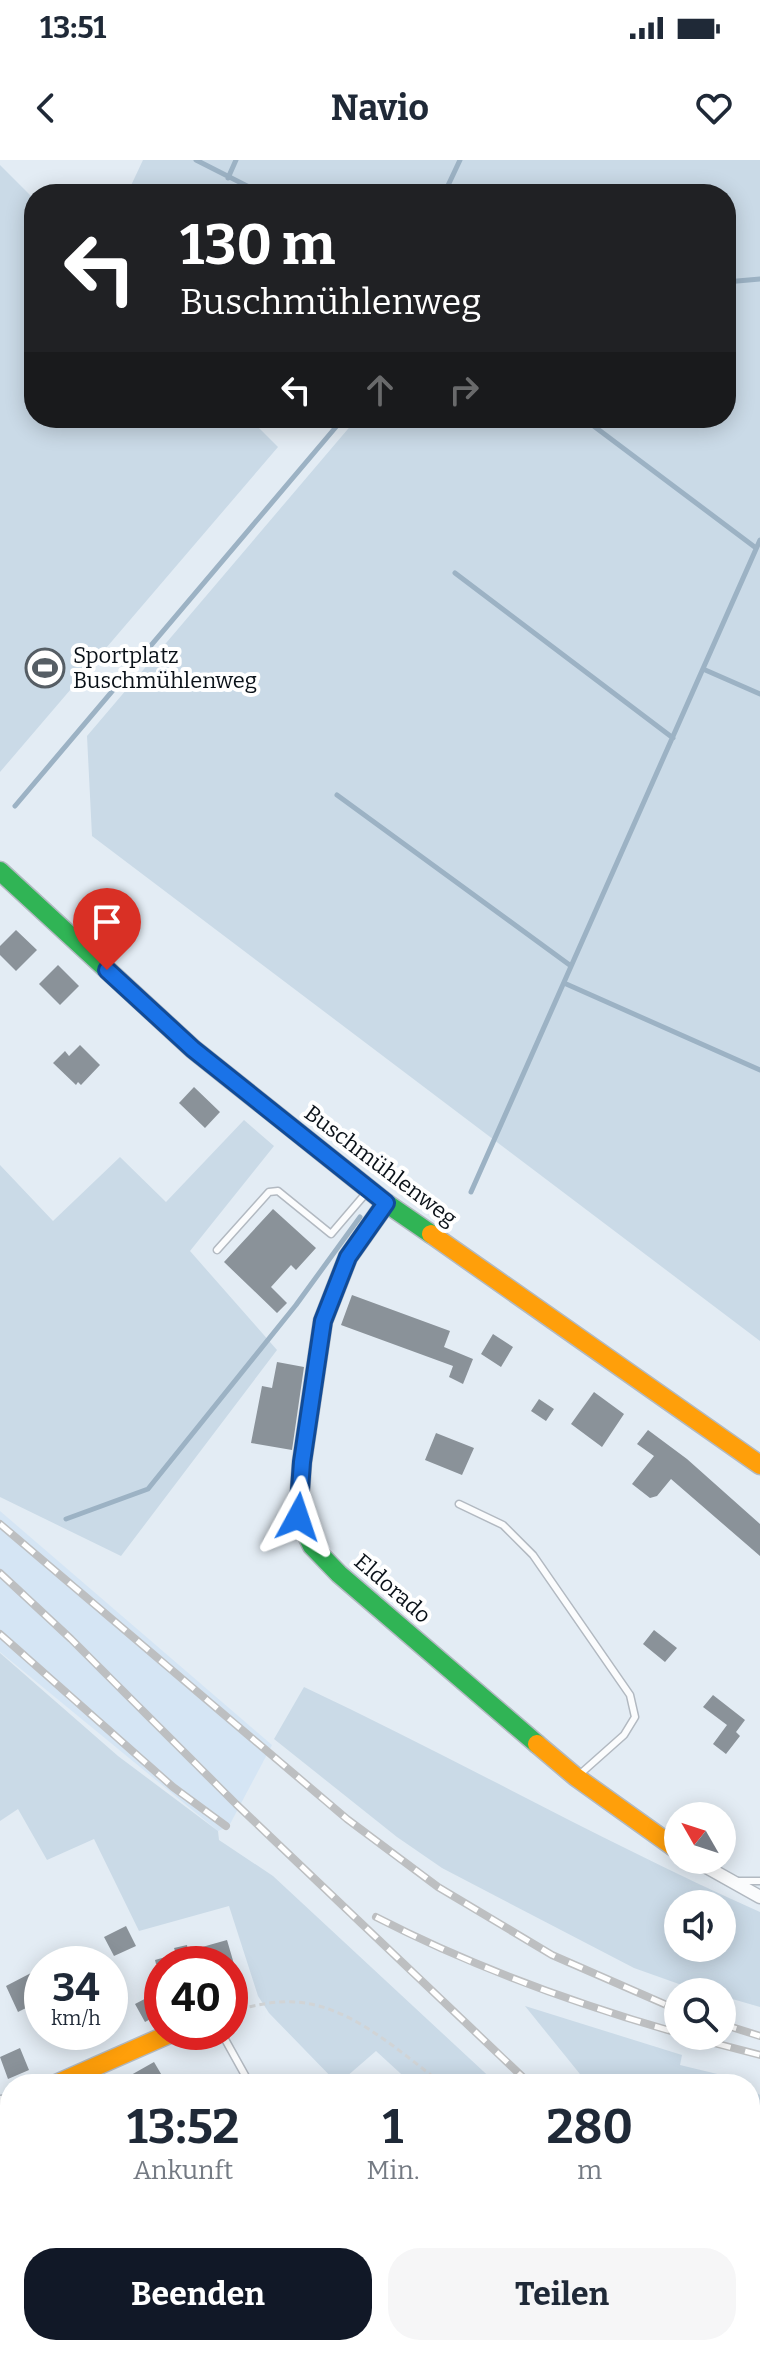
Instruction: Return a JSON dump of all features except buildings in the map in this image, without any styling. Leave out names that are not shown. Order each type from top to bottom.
[{"type":"street","name":"Buschmühlenweg","points":[[0,871],[193,1049],[386,1203],[760,1465]]},
{"type":"street","name":"Eldorado","points":[[386,1203],[348,1257],[323,1321],[302,1462],[298,1517],[312,1546],[339,1574],[576,1777],[664,1840]]},
{"type":"street","points":[[717,1874],[760,1897]]},
{"type":"street","points":[[79,2074],[144,2045]]},
{"type":"lane","points":[[217,1250],[269,1192],[278,1191],[331,1234],[369,1189]]},
{"type":"lane","points":[[459,1504],[503,1525],[533,1555],[630,1695],[635,1717],[624,1735],[576,1777]]},
{"type":"lane","points":[[729,1881],[760,1881]]},
{"type":"lane","points":[[231,2050],[244,2074]]},
{"type":"path","points":[[248,2008],[280,2002],[320,2006],[356,2021],[429,2074]]},
{"type":"shaded area","points":[[143,160],[760,160],[760,1341],[92,836],[87,736],[349,428],[736,428],[736,184],[132,184]]},
{"type":"shaded area","name":"Sportplatz Buschmühlenweg","points":[[0,165],[24,189],[24,428],[259,428],[278,447],[0,772]]},
{"type":"shaded area","points":[[244,1120],[274,1146],[190,1251],[277,1350],[121,1556],[0,1497],[0,1165],[53,1221],[120,1157],[166,1202]]},
{"type":"shaded area","points":[[0,1511],[272,1745],[229,1826],[218,1831],[0,1652]]},
{"type":"shaded area","points":[[0,1653],[118,1756],[218,1831],[219,1840],[273,1876],[486,2074],[401,2074],[376,2051],[350,2074],[328,2074],[269,2013],[258,1996],[248,1965],[248,1946],[242,1946],[229,1906],[139,1931],[94,1839],[47,1860],[18,1809],[0,1821]]},
{"type":"shaded area","points":[[304,1687],[664,1867],[664,1874],[679,1874],[713,1890],[664,1890],[664,1962],[736,1962],[736,1901],[760,1912],[760,2007],[736,2000],[736,1978],[664,1979],[634,1968],[442,1868],[397,1837],[274,1739]]},
{"type":"shaded area","points":[[525,2006],[682,2055],[680,2065],[717,2074],[580,2074]]},
{"type":"waterway","points":[[196,160],[243,184]]},
{"type":"waterway","points":[[228,178],[236,160]]},
{"type":"waterway","points":[[449,184],[460,160]]},
{"type":"waterway","points":[[736,281],[760,279]]},
{"type":"waterway","points":[[15,806],[335,428]]},
{"type":"waterway","points":[[596,428],[756,548]]},
{"type":"waterway","points":[[471,1192],[760,540]]},
{"type":"waterway","points":[[455,573],[673,738]]},
{"type":"waterway","points":[[703,669],[760,694]]},
{"type":"waterway","points":[[337,795],[571,966]]},
{"type":"waterway","points":[[564,983],[760,1070]]},
{"type":"waterway","points":[[66,1519],[148,1489],[296,1305],[360,1217]]},
{"type":"railway","points":[[0,1524],[347,1819],[438,1887],[552,1955],[664,2004]]},
{"type":"railway","points":[[0,1573],[71,1639],[236,1804],[520,2074]]},
{"type":"railway","points":[[0,1634],[173,1787],[226,1826]]},
{"type":"railway","points":[[376,1917],[449,1952],[524,1982],[664,2029]]},
{"type":"railway","points":[[736,2028],[760,2036]]},
{"type":"railway","points":[[736,2049],[760,2055]]},
{"type":"traffic: fast","points":[[0,871],[193,1049],[386,1203],[431,1234]]},
{"type":"traffic: fast","points":[[386,1203],[348,1257],[323,1321],[302,1462],[298,1517],[312,1546],[339,1574],[537,1744]]},
{"type":"traffic: slow","points":[[431,1234],[760,1465]]},
{"type":"traffic: slow","points":[[537,1744],[576,1777],[664,1840]]},
{"type":"traffic: slow","points":[[79,2074],[144,2045]]},
{"type":"place","name":"Sportplatz Buschmühlenweg","points":[[45,668]]},
{"type":"route","points":[[107,970],[193,1049],[386,1203],[348,1257],[323,1321],[302,1462],[298,1517]]}]
